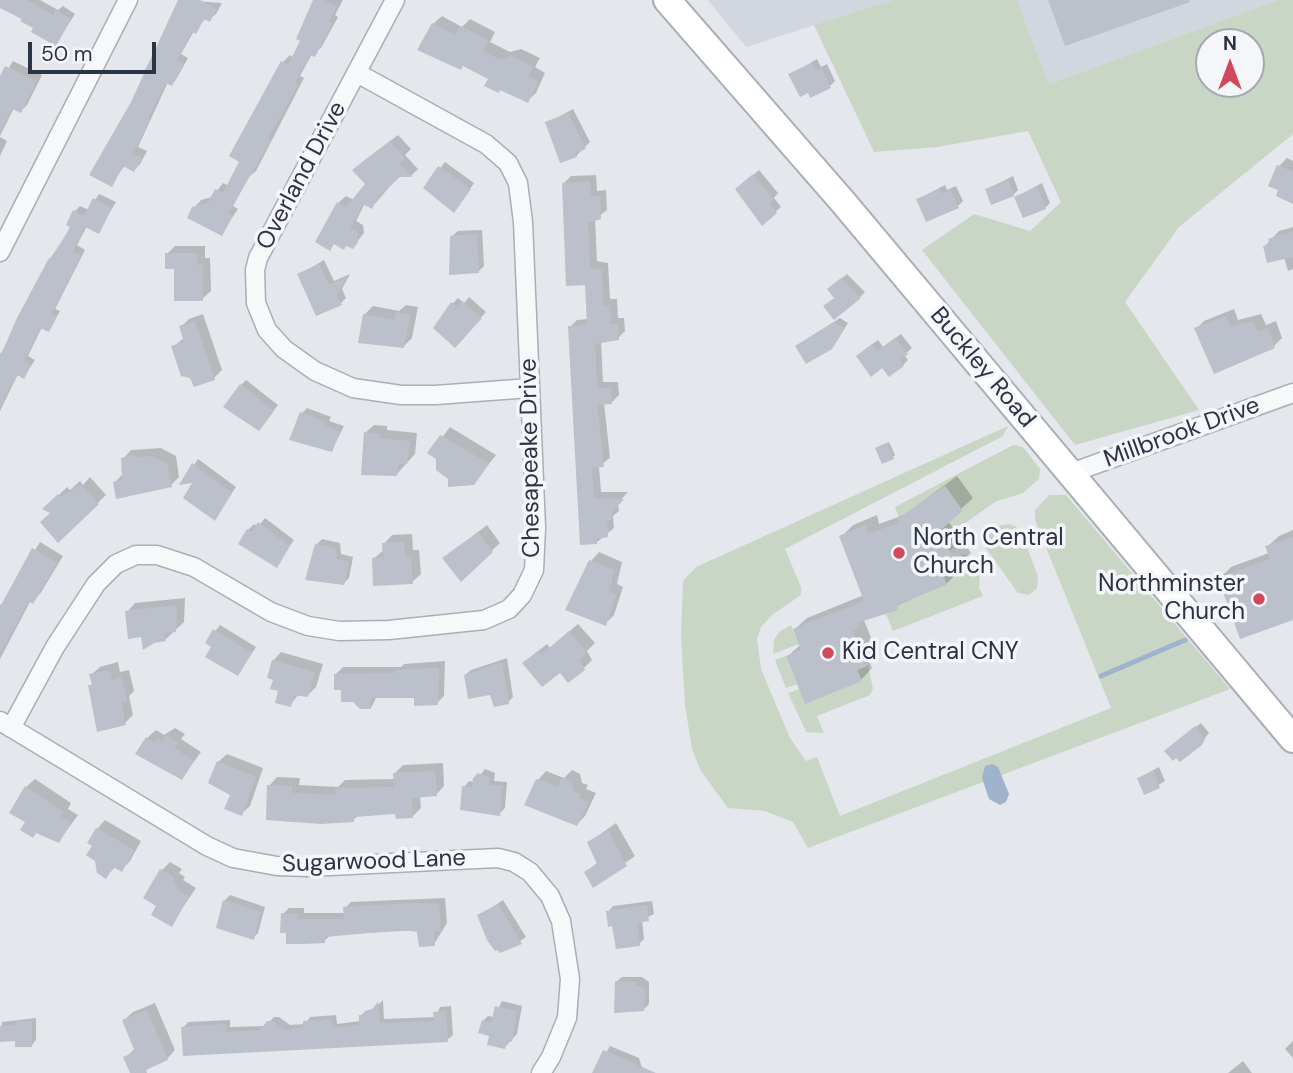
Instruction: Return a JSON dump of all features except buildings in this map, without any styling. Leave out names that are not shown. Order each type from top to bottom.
[{"type":"street","points":[[0,252],[128,0]]},
{"type":"street","name":"Overland Drive","points":[[395,0],[258,258],[255,270],[256,303],[267,330],[284,349],[315,372],[353,388],[401,395],[530,388]]},
{"type":"street","name":"Buckley Road","points":[[667,0],[843,202],[1293,739]]},
{"type":"street","name":"Chesapeake Drive","points":[[5,725],[96,583],[116,564],[136,555],[157,555],[194,567],[271,611],[308,626],[339,631],[389,630],[484,620],[509,609],[522,595],[534,570],[536,528],[523,222],[518,183],[508,163],[486,144],[357,73]]},
{"type":"street","name":"Millbrook Drive","points":[[1070,473],[1293,393]]},
{"type":"street","name":"Sugarwood Lane","points":[[5,725],[207,846],[233,858],[277,866],[309,867],[498,858],[514,862],[530,872],[550,896],[561,921],[570,979],[567,1018],[541,1073]]},
{"type":"shaded area","points":[[708,0],[893,0],[746,47]]},
{"type":"shaded area","points":[[1017,0],[1278,0],[1202,28],[1195,28],[1195,30],[1049,84]]},
{"type":"green space","points":[[893,0],[1017,0],[1049,84],[1195,30],[1195,98],[1265,98],[1265,28],[1202,28],[1278,0],[1293,0],[1293,134],[1179,227],[1125,302],[1199,410],[1075,445],[922,250],[974,214],[1030,231],[1061,202],[1028,131],[937,147],[874,152],[814,25]]},
{"type":"green space","points":[[1008,426],[1003,436],[785,549],[801,587],[801,595],[772,615],[761,627],[757,639],[761,669],[790,738],[806,761],[817,757],[840,816],[1111,708],[1035,520],[1035,510],[1049,495],[1066,495],[1230,689],[808,848],[793,822],[765,811],[728,808],[701,771],[692,749],[685,705],[681,636],[683,581],[696,567]]},
{"type":"green space","points":[[1013,445],[1023,447],[1040,469],[1039,479],[1023,493],[995,502],[950,534],[958,545],[950,551],[935,535],[963,511],[945,486],[899,518],[895,507]]},
{"type":"green space","points":[[1010,524],[1020,529],[1038,576],[1037,588],[1029,595],[1018,593],[985,547],[988,535],[1001,525]]},
{"type":"green space","points":[[965,554],[980,572],[979,588],[983,596],[893,631],[886,614],[896,605],[947,585],[944,577],[961,566],[957,559]]},
{"type":"green space","points":[[791,625],[799,644],[773,654],[774,640],[779,632]]},
{"type":"green space","points":[[786,656],[797,684],[786,688],[775,660]]},
{"type":"green space","points":[[868,665],[873,689],[870,695],[817,716],[824,733],[806,732],[788,693],[799,689],[806,703],[862,681],[857,670]]},
{"type":"water","points":[[992,764],[998,767],[1009,794],[1006,802],[1000,805],[989,799],[982,778],[985,766]]},
{"type":"waterway","points":[[1101,676],[1185,640]]},
{"type":"place","name":"North Central Church","points":[[899,553]]},
{"type":"place","name":"Northminster Church","points":[[1259,599]]},
{"type":"place","name":"Kid Central CNY","points":[[828,653]]}]
